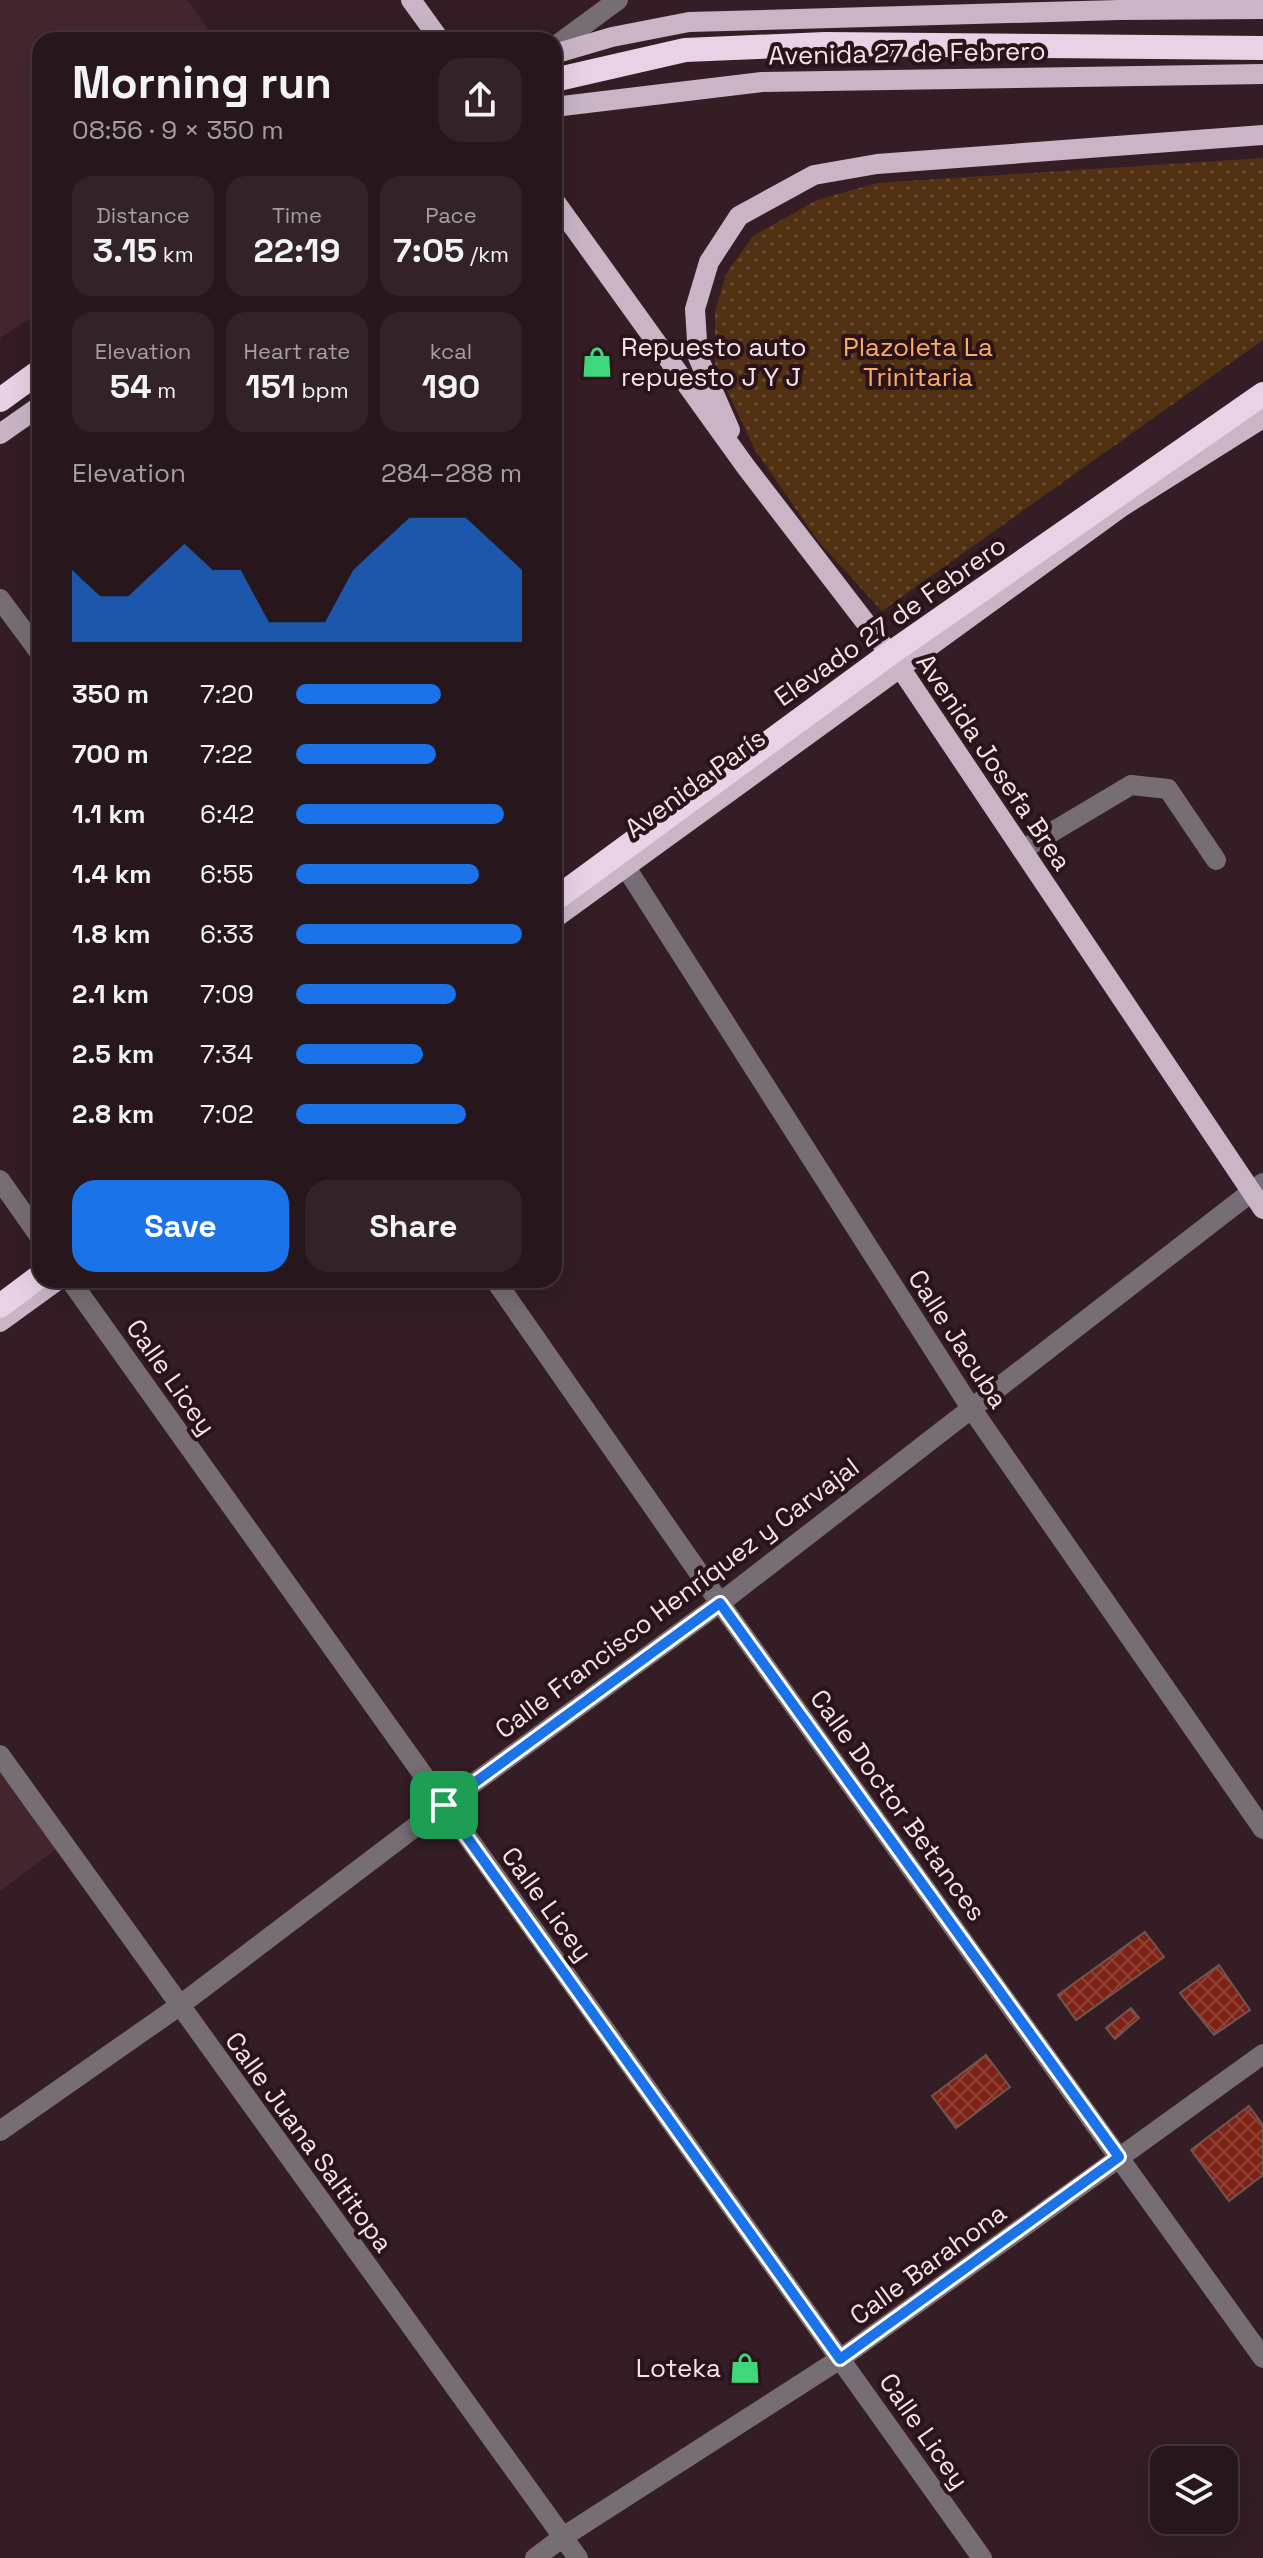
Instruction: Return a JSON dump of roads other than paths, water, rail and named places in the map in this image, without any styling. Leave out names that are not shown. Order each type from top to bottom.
[{"type":"highway","points":[[562,78],[639,59],[697,50],[825,44],[1263,48]]},
{"type":"highway","points":[[0,400],[32,377]]},
{"type":"highway","name":"Elevado 27 de Febrero","points":[[562,894],[888,655],[1263,394]]},
{"type":"highway","points":[[0,1306],[32,1282]]},
{"type":"main road","points":[[411,0],[434,32]]},
{"type":"main road","points":[[562,52],[612,37],[689,22],[1263,9]]},
{"type":"main road","name":"Avenida 27 de Febrero","points":[[562,106],[762,82],[1263,74]]},
{"type":"main road","points":[[746,467],[698,357],[695,309],[709,262],[739,216],[814,175],[877,164],[1263,135]]},
{"type":"main road","name":"Avenida Josefa Brea","points":[[562,211],[746,467],[899,666],[1259,1195]]},
{"type":"main road","points":[[0,434],[32,412]]},
{"type":"main road","name":"Avenida París","points":[[562,913],[1123,506],[1263,418]]},
{"type":"main road","points":[[0,1322],[47,1288]]},
{"type":"street","points":[[562,41],[618,0]]},
{"type":"street","points":[[0,599],[32,642]]},
{"type":"street","points":[[1022,850],[1131,785],[1168,789],[1216,860]]},
{"type":"street","name":"Calle Jacuba","points":[[625,866],[971,1408],[1263,1829]]},
{"type":"street","points":[[0,1180],[32,1226]]},
{"type":"street","name":"Calle Francisco Henríquez y Carvajal","points":[[0,2131],[179,2006],[444,1805],[720,1603],[971,1408],[1259,1195]]},
{"type":"street","name":"Calle Licey","points":[[76,1288],[982,2558]]},
{"type":"street","name":"Calle Doctor Betances","points":[[501,1288],[720,1603],[1263,2358]]},
{"type":"street","name":"Calle Juana Saltitopa","points":[[0,1755],[578,2558]]},
{"type":"street","name":"Calle Barahona","points":[[535,2558],[840,2359],[1263,2054]]},
{"type":"place","name":"Repuesto auto repuesto J Y J","points":[[597,362]]},
{"type":"place","name":"Loteka","points":[[745,2368]]},
{"type":"park label","name":"Plazoleta La Trinitaria","points":[[918,362]]}]
